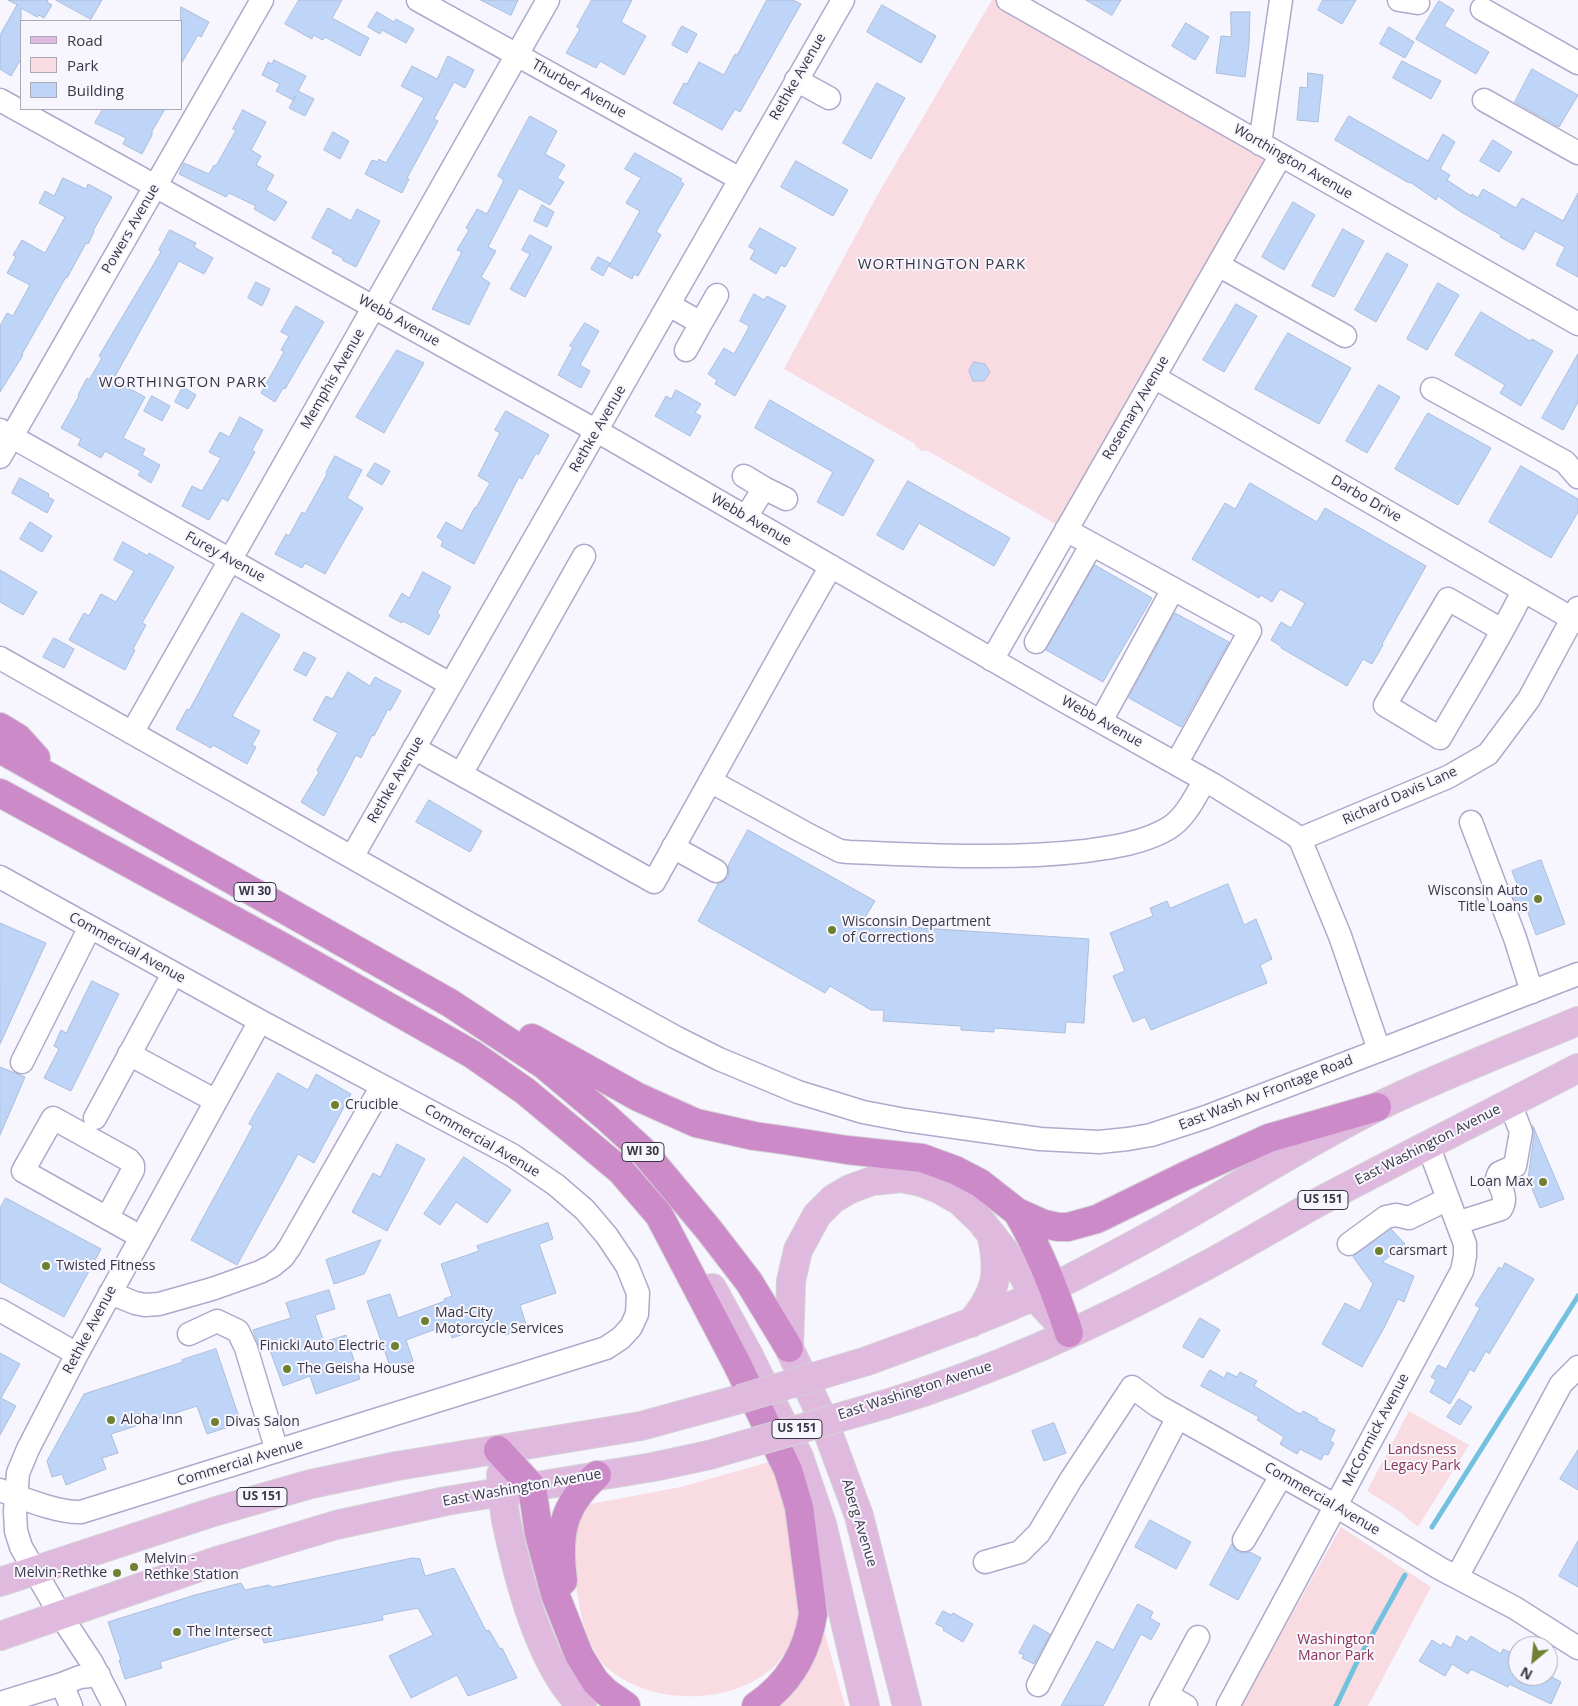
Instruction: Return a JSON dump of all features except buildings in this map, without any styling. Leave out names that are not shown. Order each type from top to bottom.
[{"type":"highway","points":[[0,727],[18,738],[60,782]]},
{"type":"highway","name":"WI 30","points":[[0,749],[450,1003],[544,1065],[642,1150],[710,1230],[749,1282],[789,1348]]},
{"type":"highway","name":"WI 30","points":[[0,794],[281,946],[472,1054],[525,1090],[621,1171],[659,1216]]},
{"type":"highway","points":[[0,810],[281,946]]},
{"type":"highway","points":[[450,1003],[531,1038],[638,1097],[696,1123],[754,1136],[847,1150],[922,1158],[955,1170],[980,1183],[1017,1212],[1044,1224],[1058,1227],[1068,1228],[1104,1216],[1186,1175],[1270,1138],[1377,1107]]},
{"type":"highway","points":[[1017,1212],[1034,1242],[1044,1291],[1069,1334]]},
{"type":"highway","points":[[659,1216],[737,1364],[788,1470],[799,1507],[813,1614],[811,1627],[803,1651],[790,1674],[771,1696],[756,1706]]},
{"type":"highway","points":[[498,1450],[532,1487],[539,1534],[555,1594],[575,1646],[590,1674],[606,1692],[626,1706]]},
{"type":"highway","points":[[568,1624],[561,1562],[562,1538],[566,1518],[573,1500],[583,1487],[598,1475]]},
{"type":"main road","name":"US 151","points":[[0,1582],[222,1510],[312,1484],[397,1466],[641,1426],[867,1361],[971,1323],[1044,1291],[1191,1213],[1286,1157],[1377,1107],[1478,1062],[1578,1021]]},
{"type":"main road","name":"East Washington Avenue","points":[[0,1636],[220,1560],[317,1530],[446,1501],[653,1467],[709,1454],[886,1404],[965,1376],[1021,1355],[1103,1318],[1207,1265],[1370,1174],[1578,1068]]},
{"type":"main road","points":[[789,1348],[791,1281],[798,1250],[817,1214],[850,1189],[872,1180],[901,1178],[921,1182],[939,1189],[960,1201],[980,1220],[1023,1275],[1044,1291]]},
{"type":"main road","name":"WI 30","points":[[659,1216],[705,1276],[748,1354],[799,1457],[822,1524],[865,1706]]},
{"type":"main road","points":[[971,1323],[986,1305],[993,1288],[997,1266],[992,1237]]},
{"type":"main road","name":"Aberg Avenue","points":[[789,1348],[823,1419],[859,1516],[907,1706]]},
{"type":"main road","points":[[498,1450],[506,1518],[519,1573],[535,1625],[545,1652],[563,1681],[582,1706]]},
{"type":"street","name":"Powers Avenue","points":[[0,457],[6,433],[155,187],[262,0]]},
{"type":"street","name":"Thurber Avenue","points":[[418,0],[740,179]]},
{"type":"street","name":"Memphis Avenue","points":[[132,733],[548,0]]},
{"type":"street","name":"Rethke Avenue","points":[[352,857],[843,0]]},
{"type":"street","name":"Worthington Avenue","points":[[1008,0],[1578,324]]},
{"type":"street","points":[[1260,144],[1281,0]]},
{"type":"street","points":[[1482,10],[1578,63]]},
{"type":"street","points":[[796,80],[829,98]]},
{"type":"street","name":"Webb Avenue","points":[[0,100],[597,431],[992,660],[1205,780],[1300,839]]},
{"type":"street","points":[[1484,100],[1578,152]]},
{"type":"street","name":"Rosemary Avenue","points":[[992,660],[1281,155]]},
{"type":"street","points":[[1218,265],[1345,336]]},
{"type":"street","points":[[686,350],[717,295]]},
{"type":"street","points":[[668,305],[701,323]]},
{"type":"street","name":"Darbo Drive","points":[[1154,377],[1523,590],[1576,616]]},
{"type":"street","points":[[1432,388],[1565,462],[1578,477]]},
{"type":"street","name":"Furey Avenue","points":[[6,433],[450,684]]},
{"type":"street","points":[[744,476],[786,499]]},
{"type":"street","points":[[746,517],[764,488]]},
{"type":"street","points":[[1066,530],[1250,631],[1176,764]]},
{"type":"street","points":[[1036,642],[1092,544]]},
{"type":"street","points":[[461,774],[584,556]]},
{"type":"street","points":[[414,748],[654,882],[831,566]]},
{"type":"street","points":[[1101,721],[1173,589]]},
{"type":"street","points":[[1502,630],[1448,600],[1385,705],[1440,738],[1502,630],[1523,590]]},
{"type":"street","name":"Richard Davis Lane","points":[[1300,839],[1448,777],[1488,754],[1529,699],[1576,616]]},
{"type":"street","points":[[0,658],[352,857]]},
{"type":"street","points":[[710,781],[840,850],[849,852],[1008,857],[1048,855],[1134,843],[1157,834],[1181,818],[1191,805],[1205,780]]},
{"type":"street","points":[[1471,822],[1532,992]]},
{"type":"street","points":[[1300,839],[1340,936],[1379,1050]]},
{"type":"street","points":[[673,847],[716,871]]},
{"type":"street","name":"East Wash Av Frontage Road","points":[[352,857],[468,923],[719,1059],[798,1092],[840,1105],[905,1120],[1040,1139],[1099,1142],[1151,1135],[1206,1117],[1578,974]]},
{"type":"street","name":"Commercial Avenue","points":[[0,877],[260,1022],[512,1155],[556,1185],[584,1210],[601,1229],[628,1266],[638,1293],[637,1314],[631,1327],[621,1338],[606,1348],[81,1512],[69,1512],[8,1492]]},
{"type":"street","points":[[22,1062],[90,927]]},
{"type":"street","points":[[95,1118],[173,974]]},
{"type":"street","name":"Rethke Avenue","points":[[110,1705],[99,1675],[61,1616],[21,1547],[8,1492],[17,1478],[22,1463],[77,1354],[260,1022]]},
{"type":"street","points":[[130,1054],[216,1101]]},
{"type":"street","points":[[110,1293],[135,1303],[145,1305],[158,1304],[212,1289],[272,1266],[283,1257],[290,1247],[382,1086]]},
{"type":"street","points":[[1457,1223],[1501,1209],[1505,1203],[1505,1197],[1497,1178],[1499,1173],[1515,1166],[1521,1132],[1510,1103]]},
{"type":"street","points":[[107,1218],[134,1170],[133,1165],[129,1160],[53,1118],[22,1171],[140,1237]]},
{"type":"street","name":"McCormick Avenue","points":[[1228,1706],[1462,1271],[1465,1244],[1428,1145]]},
{"type":"street","points":[[1349,1244],[1386,1217],[1396,1215],[1409,1218],[1448,1199]]},
{"type":"street","points":[[0,1310],[77,1354]]},
{"type":"street","points":[[189,1334],[217,1321],[238,1331],[246,1348],[277,1451]]},
{"type":"street","points":[[1457,1577],[1560,1384],[1578,1367]]},
{"type":"street","name":"Commercial Avenue","points":[[985,1562],[1020,1552],[1039,1534],[1070,1481],[1132,1386],[1158,1406],[1336,1506],[1426,1560],[1515,1608],[1578,1648]]},
{"type":"street","points":[[1038,1685],[1178,1417]]},
{"type":"street","points":[[1244,1540],[1281,1476]]},
{"type":"street","name":"Commercial Avenue","points":[[1515,1608],[1538,1613],[1578,1632]]},
{"type":"street","points":[[1171,1702],[1198,1638]]},
{"type":"street","points":[[0,1703],[80,1677],[99,1675]]},
{"type":"street","points":[[0,1690],[32,1681],[55,1686],[71,1706]]},
{"type":"street","points":[[14,1706],[40,1698],[55,1686]]},
{"type":"green space","name":"WORTHINGTON PARK","points":[[992,0],[1008,0],[1281,155],[1066,530],[928,451],[922,451],[915,444],[784,369],[878,194]]},
{"type":"green space","name":"Landsness Legacy Park","points":[[1409,1411],[1469,1445],[1418,1527],[1399,1511],[1367,1491]]},
{"type":"green space","points":[[773,1461],[787,1497],[802,1598],[794,1636],[787,1650],[774,1667],[756,1680],[735,1689],[713,1694],[690,1696],[667,1694],[645,1689],[624,1680],[606,1667],[595,1651],[587,1634],[572,1565],[573,1533],[585,1505],[681,1487]]},
{"type":"green space","name":"Washington Manor Park","points":[[1341,1527],[1431,1587],[1368,1706],[1240,1706]]},
{"type":"green space","points":[[823,1627],[845,1706],[777,1706]]},
{"type":"waterway","points":[[1432,1527],[1578,1296]]},
{"type":"waterway","points":[[1336,1706],[1357,1662],[1405,1575]]},
{"type":"place","name":"Wisconsin Auto Title Loans","points":[[1538,899]]},
{"type":"place","name":"Wisconsin Department of Corrections","points":[[832,930]]},
{"type":"place","name":"Crucible","points":[[335,1105]]},
{"type":"place","name":"Loan Max","points":[[1543,1182]]},
{"type":"place","name":"carsmart","points":[[1379,1251]]},
{"type":"place","name":"Twisted Fitness","points":[[46,1266]]},
{"type":"place","name":"Mad-City Motorcycle Services","points":[[425,1321]]},
{"type":"place","name":"Finicki Auto Electric","points":[[395,1346]]},
{"type":"place","name":"The Geisha House","points":[[287,1369]]},
{"type":"place","name":"Aloha Inn","points":[[111,1420]]},
{"type":"place","name":"Divas Salon","points":[[215,1422]]},
{"type":"place","name":"Melvin - Rethke Station","points":[[134,1567]]},
{"type":"place","name":"Melvin-Rethke","points":[[117,1573]]},
{"type":"place","name":"The Intersect","points":[[177,1632]]},
{"type":"district","name":"WORTHINGTON PARK","points":[[942,265]]},
{"type":"district","name":"WORTHINGTON PARK","points":[[183,383]]}]
